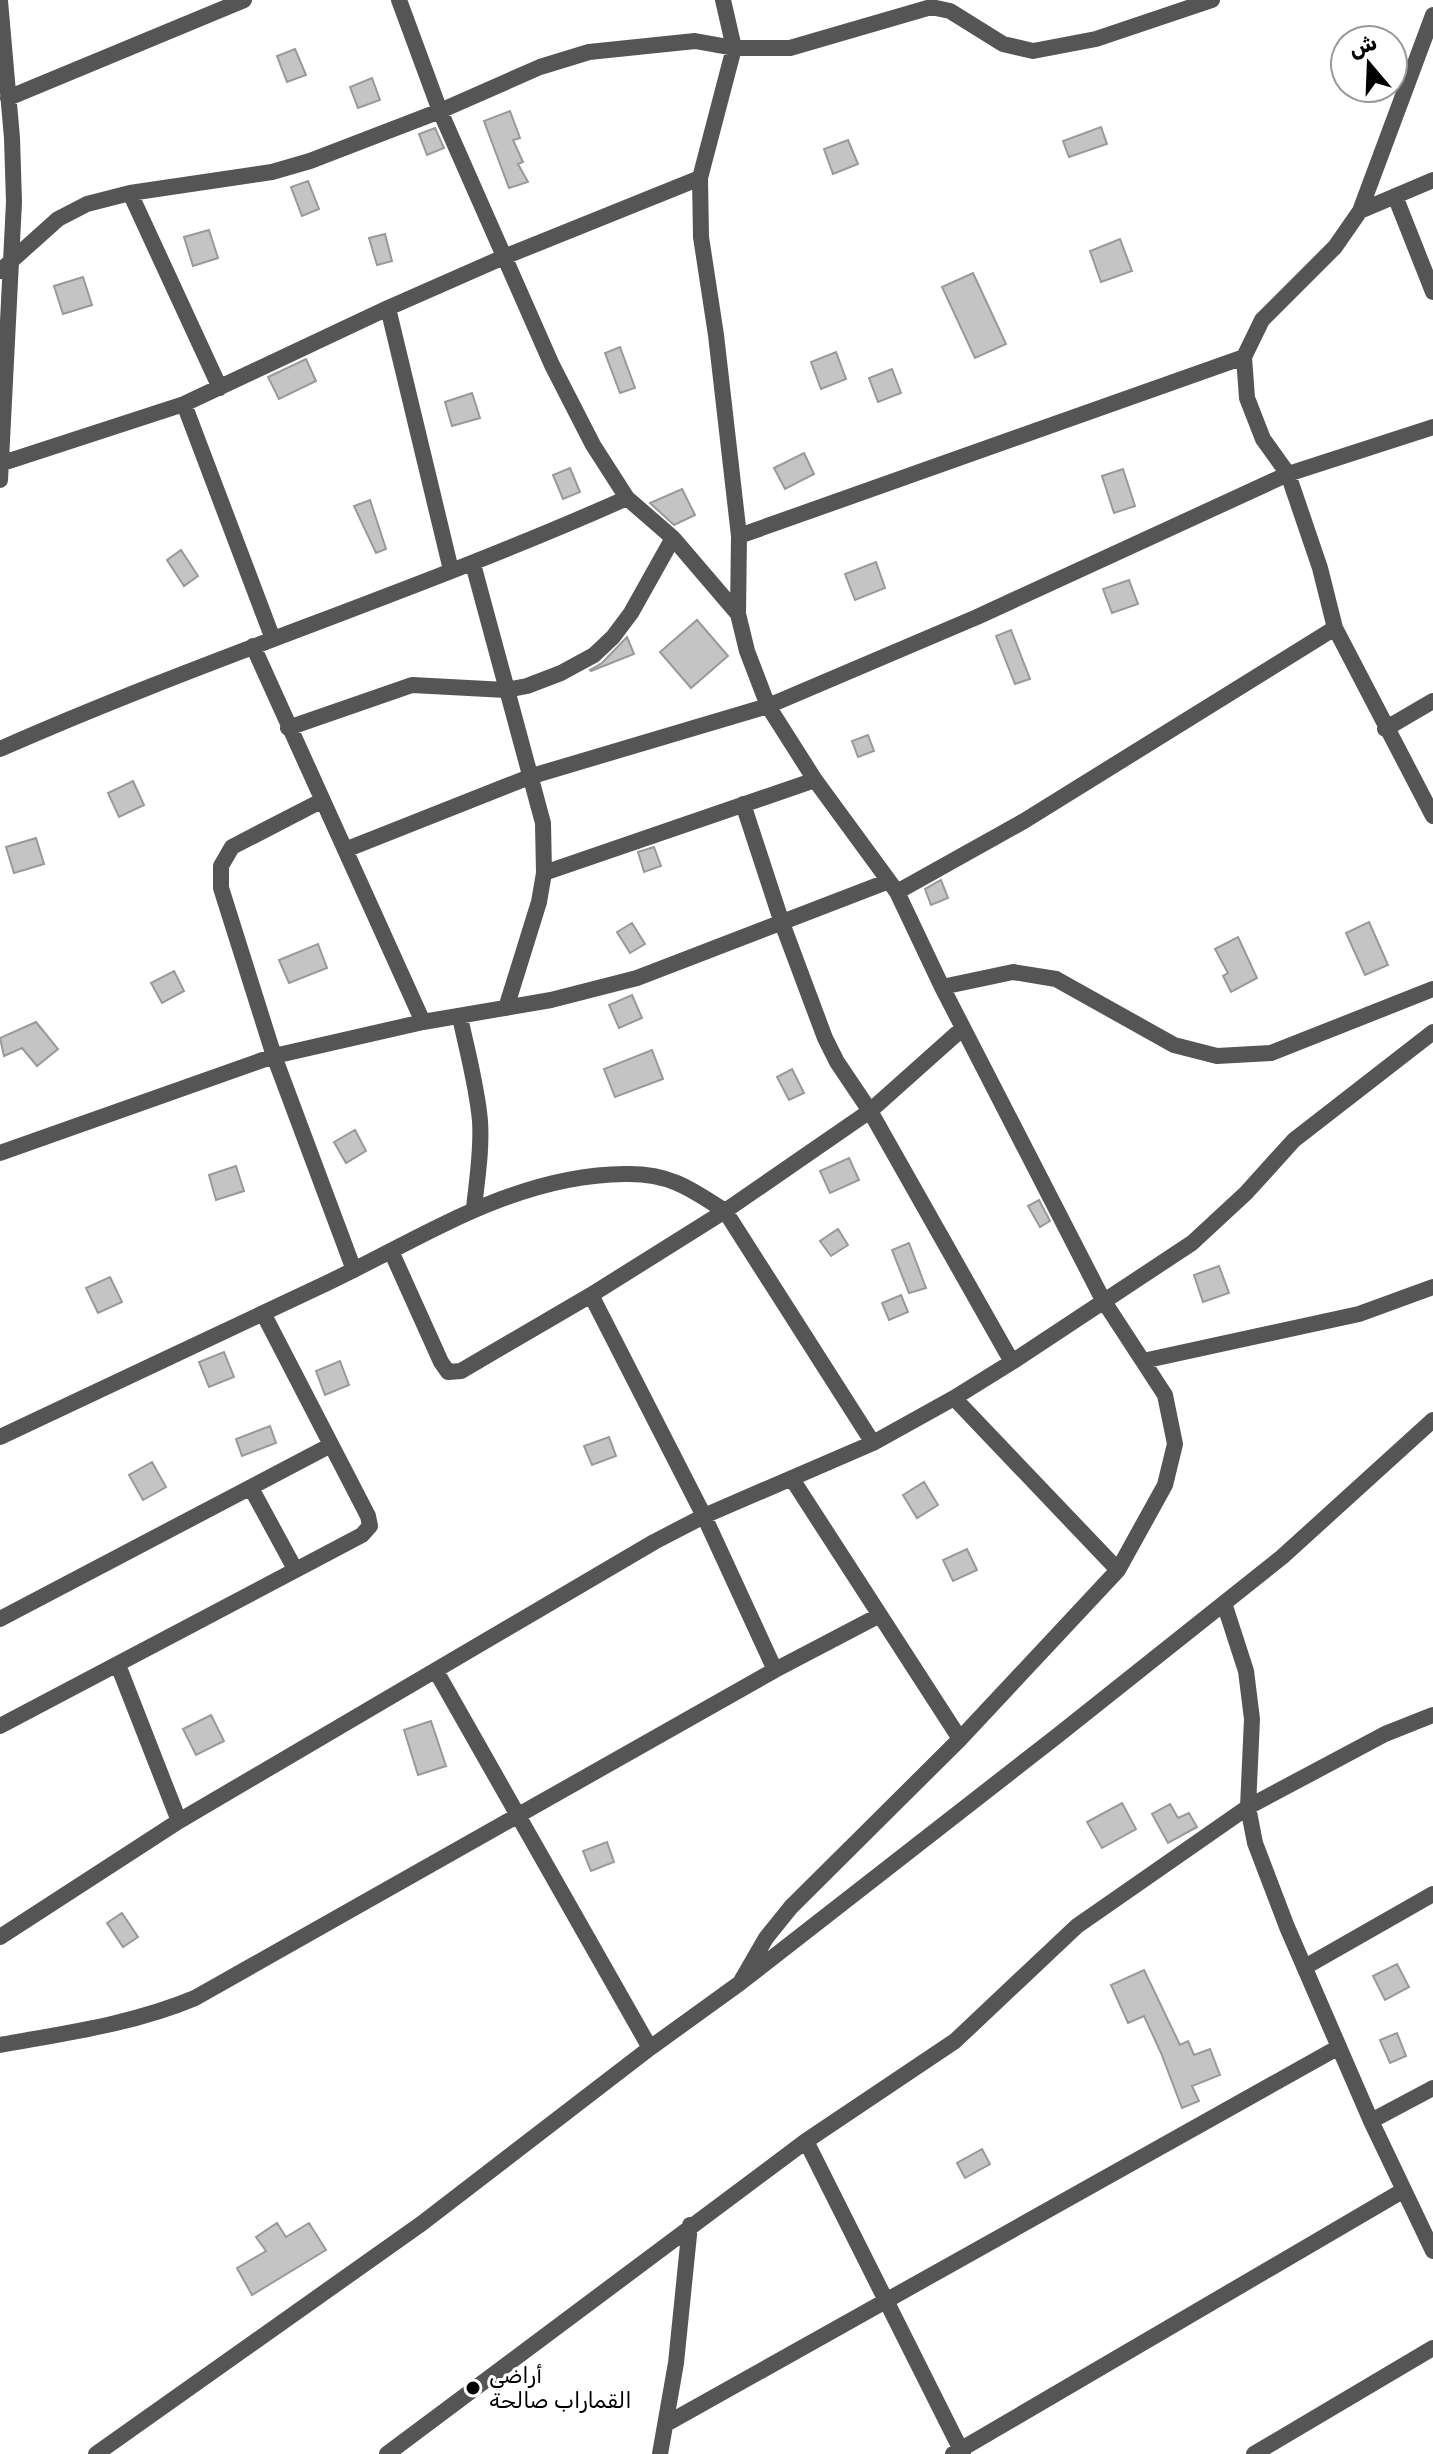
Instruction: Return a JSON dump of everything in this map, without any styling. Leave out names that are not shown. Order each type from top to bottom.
[{"type":"street","points":[[8,98],[244,0]]},
{"type":"street","points":[[399,0],[440,111],[567,398],[612,478],[627,498],[673,538],[738,614]]},
{"type":"street","points":[[723,0],[734,48],[700,178],[701,237],[716,335],[739,536],[738,614],[747,651],[768,706],[815,780],[893,887],[1103,1300],[1165,1395],[1175,1444],[1165,1485],[1118,1570],[960,1739],[791,1907],[766,1938],[740,1983]]},
{"type":"street","points":[[6,266],[58,219],[87,204],[130,193],[272,172],[310,161],[440,111],[540,67],[589,52],[695,41],[734,48],[790,48],[931,7],[950,11],[1003,44],[1033,51],[1096,39],[1212,0]]},
{"type":"street","points":[[0,1],[14,202],[6,266],[1,469],[184,404],[504,257],[700,178]]},
{"type":"street","points":[[1433,15],[1360,211],[1335,247],[1262,320],[1244,357],[1247,398],[1263,439],[1288,474],[1320,568],[1335,628],[1433,816]]},
{"type":"street","points":[[1360,211],[1433,180]]},
{"type":"street","points":[[130,193],[220,388]]},
{"type":"street","points":[[1395,196],[1433,292]]},
{"type":"street","points":[[388,308],[451,570]]},
{"type":"street","points":[[739,536],[1244,357]]},
{"type":"street","points":[[184,404],[273,639]]},
{"type":"street","points":[[345,850],[532,776],[768,706],[977,617],[1288,474],[1433,427]]},
{"type":"street","points":[[0,749],[143,688],[473,564],[627,498]]},
{"type":"street","points":[[288,728],[412,685],[506,690],[544,680],[594,655],[613,637],[631,613],[673,538]]},
{"type":"street","points":[[473,564],[543,823],[544,873],[539,902],[506,1008]]},
{"type":"street","points":[[0,1153],[274,1056],[423,1022],[580,994],[637,978],[782,923],[893,887],[1024,821],[1335,628]]},
{"type":"street","points":[[253,646],[423,1022]]},
{"type":"street","points":[[1385,729],[1433,701]]},
{"type":"street","points":[[544,873],[815,780]]},
{"type":"street","points":[[321,801],[232,847],[221,866],[221,888],[274,1056],[354,1270]]},
{"type":"street","points":[[743,804],[782,923],[825,1038],[870,1111],[1012,1362]]},
{"type":"street","points":[[942,987],[1013,972],[1056,979],[1174,1045],[1217,1056],[1271,1053],[1433,989]]},
{"type":"street","points":[[460,1017],[480,1122],[474,1208]]},
{"type":"street","points":[[391,1251],[441,1362],[448,1372],[461,1371],[725,1211],[870,1111],[963,1028]]},
{"type":"street","points":[[0,1937],[179,1821],[654,1542],[704,1516],[873,1443],[1012,1362],[1192,1243],[1246,1193],[1294,1140],[1433,1032]]},
{"type":"street","points":[[0,1437],[354,1270],[474,1208],[524,1191],[581,1178],[626,1173],[668,1177],[725,1211],[873,1443]]},
{"type":"street","points":[[1143,1361],[1359,1314],[1433,1287]]},
{"type":"street","points":[[591,1295],[704,1516],[775,1670]]},
{"type":"street","points":[[0,1726],[362,1535],[370,1526],[368,1516],[263,1313]]},
{"type":"street","points":[[954,1398],[1118,1570]]},
{"type":"street","points":[[96,2454],[421,2224],[740,1983],[1282,1557],[1433,1420]]},
{"type":"street","points":[[0,1619],[331,1445]]},
{"type":"street","points":[[792,1479],[960,1739]]},
{"type":"street","points":[[251,1488],[295,1569]]},
{"type":"street","points":[[1224,1603],[1246,1671],[1252,1719],[1248,1807],[1255,1843],[1371,2121],[1433,2251]]},
{"type":"street","points":[[0,2045],[131,2020],[195,1998],[775,1670],[880,1615]]},
{"type":"street","points":[[118,1665],[179,1821]]},
{"type":"street","points":[[436,1671],[650,2048]]},
{"type":"street","points":[[387,2454],[690,2225],[806,2141],[955,2041],[1077,1926],[1248,1807],[1385,1734],[1433,1715]]},
{"type":"street","points":[[1305,1967],[1433,1894]]},
{"type":"street","points":[[666,2424],[1339,2047]]},
{"type":"street","points":[[1371,2121],[1433,2088]]},
{"type":"street","points":[[806,2141],[959,2453],[1404,2190]]},
{"type":"street","points":[[660,2454],[676,2363],[690,2225]]},
{"type":"street","points":[[1254,2454],[1433,2348]]},
{"type":"building","points":[[295,49],[306,75],[287,82],[277,56]]},
{"type":"building","points":[[372,78],[380,100],[358,108],[350,87]]},
{"type":"building","points":[[510,111],[520,138],[513,140],[523,162],[518,164],[528,182],[509,188],[484,121]]},
{"type":"building","points":[[1101,127],[1107,144],[1069,157],[1063,141]]},
{"type":"building","points":[[435,128],[444,148],[427,155],[419,134]]},
{"type":"building","points":[[848,140],[858,164],[833,174],[824,149]]},
{"type":"building","points":[[308,181],[319,209],[302,216],[291,187]]},
{"type":"building","points":[[209,230],[218,258],[193,266],[184,237]]},
{"type":"building","points":[[385,234],[392,261],[377,265],[369,238]]},
{"type":"building","points":[[1120,239],[1132,271],[1101,282],[1090,251]]},
{"type":"building","points":[[973,273],[1006,344],[975,358],[942,287]]},
{"type":"building","points":[[83,277],[92,305],[63,314],[54,286]]},
{"type":"building","points":[[620,347],[635,388],[620,393],[605,353]]},
{"type":"building","points":[[836,352],[846,379],[821,389],[811,362]]},
{"type":"building","points":[[306,359],[316,381],[279,399],[268,377]]},
{"type":"building","points":[[892,369],[901,393],[878,402],[869,378]]},
{"type":"building","points":[[472,393],[480,418],[452,426],[445,402]]},
{"type":"building","points":[[804,453],[814,474],[785,489],[774,468]]},
{"type":"building","points":[[570,468],[580,492],[563,499],[553,475]]},
{"type":"building","points":[[1123,469],[1135,506],[1114,513],[1102,476]]},
{"type":"building","points":[[682,489],[695,515],[674,525],[650,503]]},
{"type":"building","points":[[370,500],[386,549],[376,553],[354,506]]},
{"type":"building","points":[[181,550],[198,576],[184,586],[167,560]]},
{"type":"building","points":[[876,562],[885,588],[855,600],[845,574]]},
{"type":"building","points":[[1129,580],[1138,604],[1112,613],[1103,589]]},
{"type":"building","points":[[697,620],[728,656],[691,688],[660,652]]},
{"type":"building","points":[[1011,630],[1030,679],[1015,684],[996,636]]},
{"type":"building","points":[[627,637],[634,654],[590,670],[602,663]]},
{"type":"building","points":[[868,735],[874,751],[858,757],[852,741]]},
{"type":"building","points":[[133,781],[144,805],[119,817],[108,793]]},
{"type":"building","points":[[36,838],[44,864],[14,873],[6,847]]},
{"type":"building","points":[[654,847],[661,866],[644,872],[638,852]]},
{"type":"building","points":[[941,880],[948,898],[931,905],[925,889]]},
{"type":"building","points":[[1369,922],[1388,965],[1365,975],[1346,933]]},
{"type":"building","points":[[632,923],[645,944],[630,953],[617,932]]},
{"type":"building","points":[[1238,937],[1257,978],[1231,992],[1223,976],[1228,973],[1215,949]]},
{"type":"building","points":[[318,944],[327,968],[289,983],[279,960]]},
{"type":"building","points":[[174,971],[184,991],[162,1003],[151,983]]},
{"type":"building","points":[[632,995],[642,1018],[619,1028],[609,1005]]},
{"type":"building","points":[[36,1022],[58,1049],[37,1066],[22,1048],[4,1056],[0,1038]]},
{"type":"building","points":[[652,1050],[663,1079],[615,1097],[604,1069]]},
{"type":"building","points":[[792,1069],[804,1093],[789,1100],[777,1077]]},
{"type":"building","points":[[355,1130],[366,1151],[346,1163],[334,1142]]},
{"type":"building","points":[[849,1158],[859,1180],[830,1193],[820,1171]]},
{"type":"building","points":[[236,1166],[244,1191],[216,1200],[209,1175]]},
{"type":"building","points":[[1039,1200],[1050,1221],[1040,1227],[1028,1206]]},
{"type":"building","points":[[838,1229],[848,1245],[831,1256],[820,1241]]},
{"type":"building","points":[[909,1243],[926,1288],[909,1293],[892,1250]]},
{"type":"building","points":[[1219,1266],[1229,1293],[1203,1302],[1194,1275]]},
{"type":"building","points":[[110,1277],[122,1302],[98,1313],[86,1288]]},
{"type":"building","points":[[901,1295],[908,1312],[889,1320],[882,1303]]},
{"type":"building","points":[[224,1352],[234,1377],[209,1387],[199,1362]]},
{"type":"building","points":[[340,1361],[349,1385],[325,1395],[316,1371]]},
{"type":"building","points":[[270,1426],[276,1443],[242,1456],[236,1439]]},
{"type":"building","points":[[609,1437],[616,1456],[592,1465],[584,1446]]},
{"type":"building","points":[[152,1462],[166,1487],[143,1500],[129,1475]]},
{"type":"building","points":[[924,1482],[938,1505],[917,1518],[903,1495]]},
{"type":"building","points":[[967,1549],[977,1570],[953,1581],[943,1560]]},
{"type":"building","points":[[211,1715],[224,1741],[196,1755],[183,1729]]},
{"type":"building","points":[[431,1721],[446,1766],[418,1775],[404,1730]]},
{"type":"building","points":[[1122,1803],[1136,1829],[1102,1848],[1087,1822]]},
{"type":"building","points":[[1170,1804],[1178,1818],[1189,1813],[1197,1827],[1168,1843],[1152,1814]]},
{"type":"building","points":[[607,1842],[614,1862],[591,1871],[583,1851]]},
{"type":"building","points":[[122,1913],[138,1937],[123,1947],[107,1923]]},
{"type":"building","points":[[1397,1964],[1409,1987],[1385,2000],[1373,1976]]},
{"type":"building","points":[[1144,1970],[1180,2045],[1188,2041],[1194,2055],[1210,2049],[1220,2075],[1192,2086],[1199,2101],[1182,2108],[1144,2016],[1128,2023],[1111,1985]]},
{"type":"building","points":[[1397,2033],[1406,2056],[1390,2063],[1380,2040]]},
{"type":"building","points":[[982,2149],[990,2164],[965,2178],[957,2163]]},
{"type":"building","points":[[277,2223],[286,2237],[309,2223],[326,2250],[252,2295],[237,2268],[266,2251],[256,2237]]},
{"type":"place","name":"أراضي القماراب صالحة","points":[[473,2388]]}]
